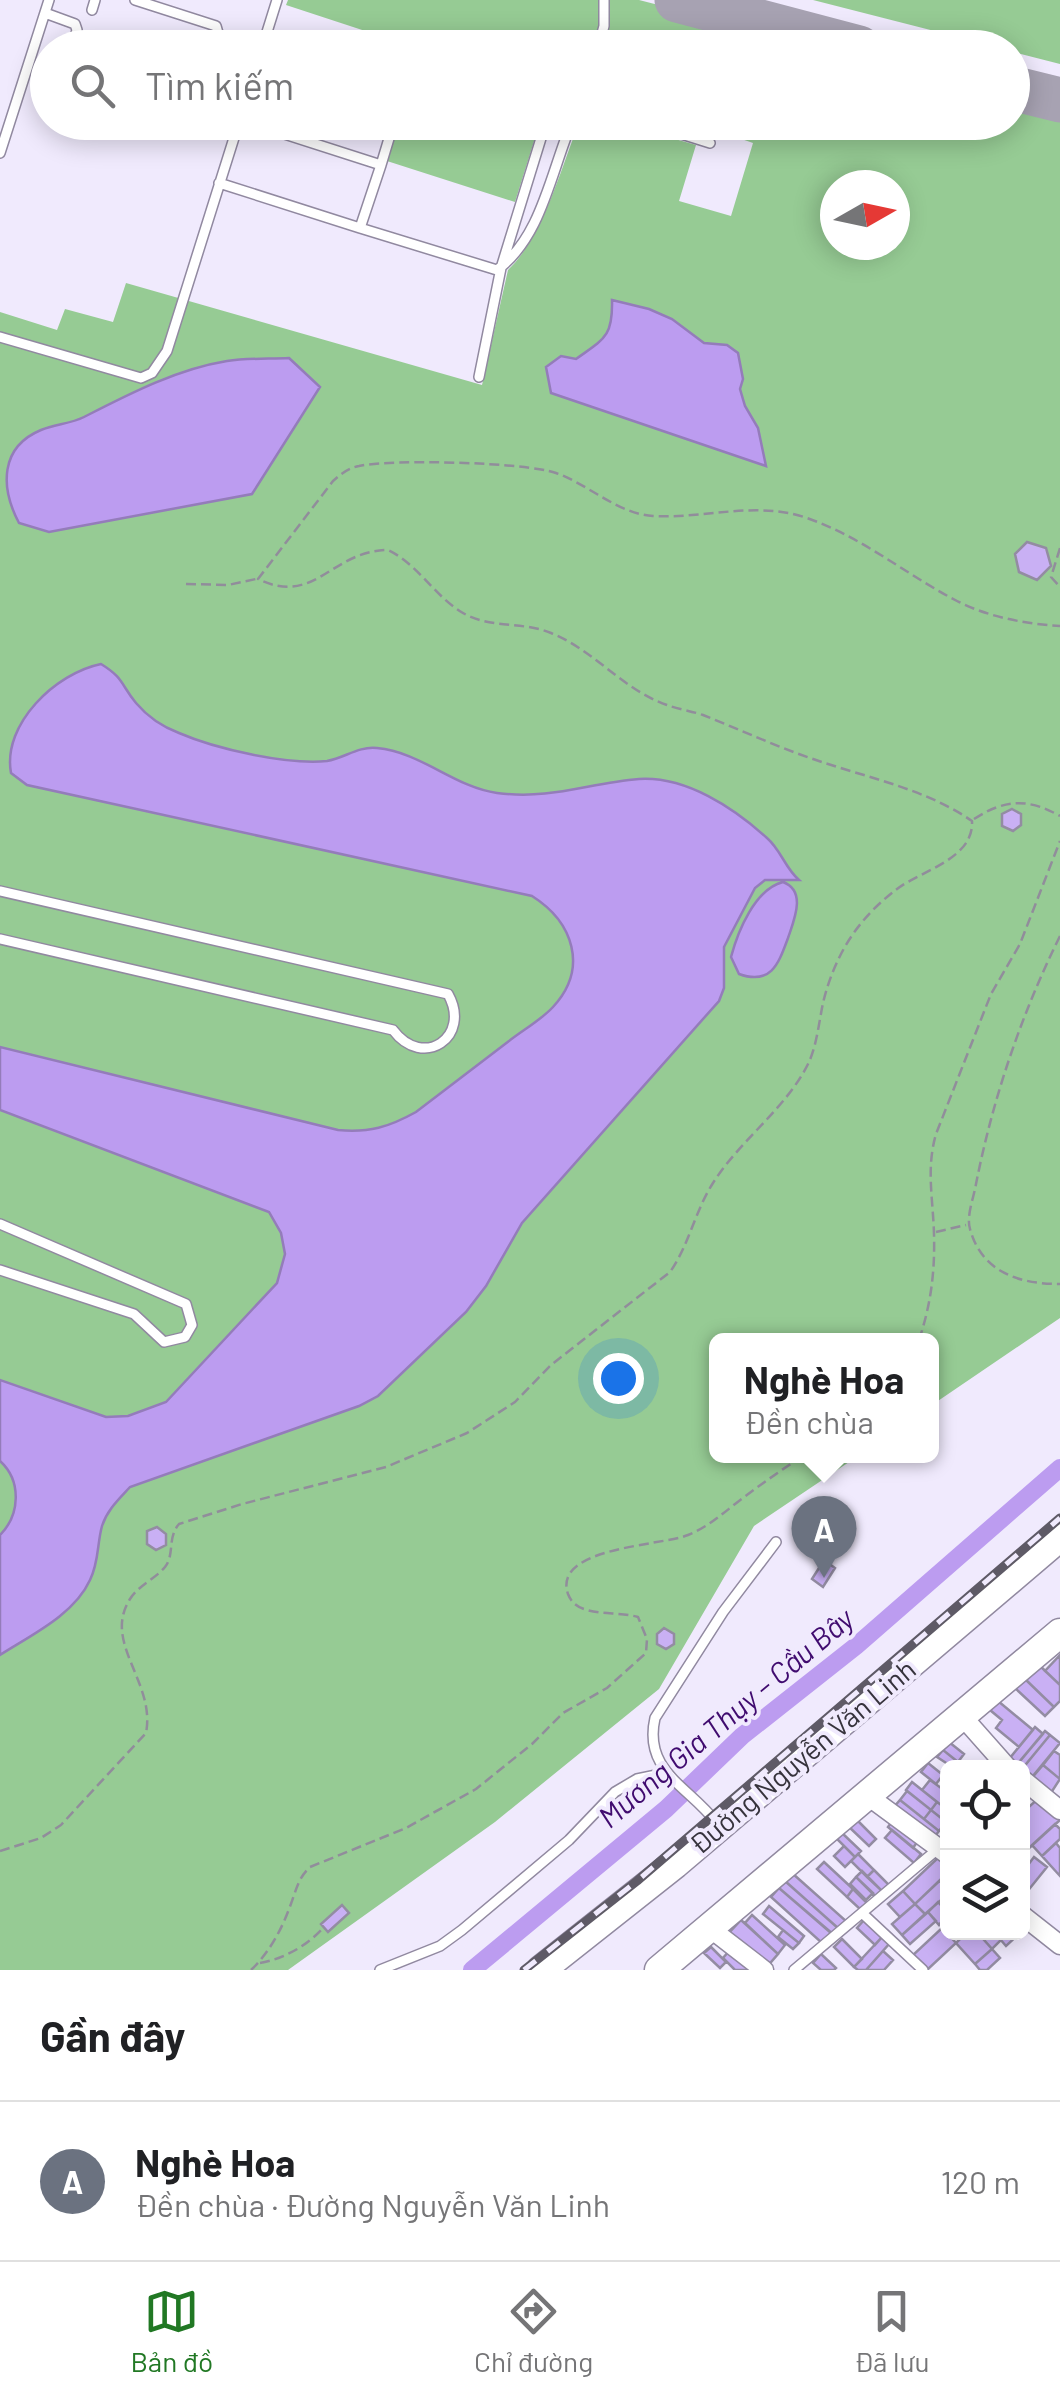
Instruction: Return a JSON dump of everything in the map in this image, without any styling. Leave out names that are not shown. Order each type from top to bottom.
[{"type":"highway","name":"Đường Nguyễn Văn Linh","points":[[541,1970],[710,1817],[1060,1537]]},
{"type":"highway","points":[[659,1970],[1060,1633]]},
{"type":"street","points":[[962,1716],[1001,1760]]},
{"type":"street","points":[[1030,1786],[1060,1810]]},
{"type":"street","points":[[868,1796],[942,1850]]},
{"type":"street","points":[[1030,1921],[1060,1945]]},
{"type":"street","points":[[711,1929],[764,1970]]},
{"type":"lane","points":[[39,30],[49,0]]},
{"type":"lane","points":[[135,0],[216,26],[217,30]]},
{"type":"lane","points":[[268,30],[277,0]]},
{"type":"lane","points":[[603,30],[604,0]]},
{"type":"lane","points":[[45,13],[75,24],[77,30]]},
{"type":"lane","points":[[1,147],[30,59]]},
{"type":"lane","points":[[0,337],[140,378],[152,373],[167,351],[233,140]]},
{"type":"lane","points":[[303,140],[381,165]]},
{"type":"lane","points":[[360,228],[389,140]]},
{"type":"lane","points":[[479,376],[501,268],[541,140]]},
{"type":"lane","points":[[219,183],[492,271],[513,258],[535,219],[565,140]]},
{"type":"lane","points":[[700,140],[710,143]]},
{"type":"lane","points":[[0,891],[448,994],[456,1014],[454,1026],[441,1043],[420,1048],[409,1046],[393,1030],[0,939]]},
{"type":"lane","points":[[0,1224],[186,1304],[192,1325],[178,1341],[164,1342],[134,1314],[0,1270]]},
{"type":"lane","points":[[710,1817],[656,1757],[651,1737],[655,1718],[722,1612],[776,1542]]},
{"type":"lane","points":[[380,1970],[440,1946],[462,1930],[569,1840],[615,1792],[637,1779],[670,1776]]},
{"type":"lane","points":[[794,1970],[940,1853]]},
{"type":"lane","points":[[862,1913],[924,1970]]},
{"type":"path","points":[[258,579],[333,481],[346,470],[376,464],[486,465],[559,474],[628,510],[651,516],[736,510],[769,510],[801,516],[882,553],[959,602],[1020,622],[1060,626]]},
{"type":"path","points":[[1060,548],[1051,577],[1060,588]]},
{"type":"path","points":[[186,584],[228,585],[258,579],[281,588],[303,586],[350,558],[388,550],[409,562],[440,596],[466,616],[550,632],[586,651],[630,686],[668,706],[698,713],[775,746],[908,790],[972,821]]},
{"type":"path","points":[[972,821],[1016,801],[1035,804],[1060,816]]},
{"type":"path","points":[[0,1851],[41,1838],[61,1824],[146,1733],[150,1714],[146,1694],[122,1637],[123,1617],[130,1599],[167,1564],[171,1538],[179,1524],[386,1467],[467,1432],[515,1402],[551,1365],[670,1272],[714,1182],[809,1063],[830,979],[849,940],[895,890],[968,843],[972,821]]},
{"type":"path","points":[[921,1333],[934,1277],[928,1180],[936,1134],[991,994],[1020,944],[1060,841]]},
{"type":"path","points":[[1060,936],[1012,1046],[980,1162],[968,1225],[978,1249],[991,1266],[1032,1284],[1060,1284]]},
{"type":"path","points":[[934,1233],[968,1225]]},
{"type":"path","points":[[251,1970],[281,1928],[301,1876],[310,1867],[406,1828],[476,1789],[563,1713],[607,1688],[646,1653],[647,1640],[638,1617],[578,1608],[567,1578],[578,1564],[596,1554],[684,1537],[708,1526],[793,1463]]},
{"type":"path","points":[[258,1964],[279,1960],[309,1942],[323,1928]]},
{"type":"green space","points":[[288,0],[599,0],[599,30],[362,30],[286,5]]},
{"type":"green space","points":[[609,0],[639,0],[756,30],[606,30]]},
{"type":"green space","points":[[813,0],[1060,0],[1060,64],[1030,56],[1030,30],[930,30]]},
{"type":"green space","points":[[1030,101],[1060,109],[1060,1318],[939,1400],[939,1333],[709,1333],[709,1463],[848,1463],[754,1526],[659,1689],[495,1822],[288,1970],[0,1970],[0,312],[57,330],[65,309],[113,322],[126,283],[482,385],[508,270],[541,221],[573,140],[678,140],[696,145],[679,201],[731,216],[753,143],[744,140],[1030,140]]},
{"type":"green space","points":[[394,140],[534,140],[515,202],[387,161]]},
{"type":"shaded area","points":[[612,300],[649,309],[672,319],[704,343],[727,345],[738,353],[743,379],[740,389],[758,428],[766,466],[551,393],[546,367],[561,356],[576,359],[605,336],[611,322]]},
{"type":"shaded area","points":[[289,358],[320,387],[252,494],[49,532],[19,523],[9,496],[8,469],[11,457],[28,437],[190,370],[235,360]]},
{"type":"shaded area","points":[[101,664],[150,717],[173,731],[232,750],[311,762],[377,748],[408,756],[481,790],[517,795],[639,779],[657,779],[691,788],[754,827],[772,843],[799,880],[765,880],[755,888],[724,947],[724,988],[719,1001],[522,1223],[486,1286],[466,1312],[378,1396],[359,1406],[130,1487],[104,1520],[90,1580],[74,1604],[0,1655],[0,1535],[12,1518],[16,1498],[12,1478],[0,1461],[0,1380],[106,1417],[128,1416],[166,1402],[277,1283],[285,1254],[281,1233],[269,1212],[0,1110],[0,1047],[338,1130],[369,1130],[416,1112],[543,1016],[564,992],[573,962],[566,932],[558,919],[532,896],[27,785],[11,773],[10,755],[24,719],[50,690],[84,669]]},
{"type":"shaded area","points":[[783,882],[795,892],[797,907],[781,955],[767,974],[739,974],[731,957],[743,924],[764,893]]},
{"type":"building","points":[[1027,542],[1046,548],[1051,566],[1037,580],[1019,572],[1015,554]]},
{"type":"building","points":[[1012,809],[1021,814],[1021,825],[1013,831],[1002,826],[1002,814]]},
{"type":"building","points":[[157,1527],[166,1534],[166,1545],[156,1550],[147,1544],[147,1531]]},
{"type":"building","points":[[824,1560],[835,1568],[823,1587],[812,1579]]},
{"type":"building","points":[[664,1628],[674,1634],[674,1644],[666,1649],[657,1644],[657,1634]]},
{"type":"building","points":[[1060,1655],[1060,1683],[1059,1684],[1045,1671]]},
{"type":"building","points":[[1038,1664],[1060,1685],[1060,1701],[1054,1707],[1024,1678]]},
{"type":"building","points":[[1024,1678],[1054,1707],[1045,1716],[1015,1688]]},
{"type":"building","points":[[998,1701],[1033,1730],[1019,1747],[996,1728],[1002,1720],[990,1710]]},
{"type":"building","points":[[1035,1727],[1043,1734],[1021,1760],[1008,1760]]},
{"type":"building","points":[[1045,1731],[1050,1735],[1029,1760],[1021,1760]]},
{"type":"building","points":[[1050,1735],[1060,1743],[1030,1780],[1029,1760]]},
{"type":"building","points":[[949,1742],[964,1754],[956,1760],[943,1750]]},
{"type":"building","points":[[943,1750],[956,1760],[942,1760],[937,1757]]},
{"type":"building","points":[[1054,1751],[1060,1755],[1060,1779],[1043,1765]]},
{"type":"building","points":[[928,1763],[940,1773],[940,1779],[936,1784],[921,1772]]},
{"type":"building","points":[[1043,1765],[1060,1779],[1049,1796],[1030,1780]]},
{"type":"building","points":[[930,1780],[940,1787],[940,1804],[922,1790]]},
{"type":"building","points":[[912,1782],[937,1802],[931,1810],[906,1790]]},
{"type":"building","points":[[907,1791],[931,1810],[924,1819],[900,1800]]},
{"type":"building","points":[[1040,1797],[1060,1820],[1030,1847],[1030,1806]]},
{"type":"building","points":[[900,1800],[939,1831],[932,1840],[893,1808]]},
{"type":"building","points":[[937,1802],[940,1804],[940,1817],[931,1810]]},
{"type":"building","points":[[931,1810],[940,1817],[940,1830],[939,1831],[924,1819]]},
{"type":"building","points":[[856,1819],[876,1839],[869,1846],[848,1826]]},
{"type":"building","points":[[893,1820],[918,1841],[913,1848],[888,1827]]},
{"type":"building","points":[[1055,1824],[1060,1829],[1060,1839],[1042,1856],[1032,1845]]},
{"type":"building","points":[[892,1830],[921,1854],[914,1863],[885,1838]]},
{"type":"building","points":[[842,1833],[861,1851],[855,1857],[837,1839]]},
{"type":"building","points":[[1056,1843],[1060,1848],[1060,1876],[1042,1856]]},
{"type":"building","points":[[844,1846],[855,1857],[845,1867],[834,1856]]},
{"type":"building","points":[[858,1854],[874,1870],[867,1877],[851,1861]]},
{"type":"building","points":[[940,1856],[940,1881],[915,1904],[903,1891]]},
{"type":"building","points":[[1034,1857],[1047,1867],[1030,1888],[1030,1862]]},
{"type":"building","points":[[824,1862],[853,1889],[847,1897],[817,1869]]},
{"type":"building","points":[[874,1870],[890,1886],[884,1893],[867,1877]]},
{"type":"building","points":[[862,1871],[884,1893],[878,1899],[856,1877]]},
{"type":"building","points":[[792,1873],[846,1921],[839,1929],[785,1881]]},
{"type":"building","points":[[856,1877],[873,1893],[866,1900],[850,1884]]},
{"type":"building","points":[[940,1880],[940,1901],[925,1914],[915,1904]]},
{"type":"building","points":[[785,1881],[839,1929],[834,1935],[779,1888]]},
{"type":"building","points":[[779,1888],[831,1933],[822,1943],[771,1897]]},
{"type":"building","points":[[853,1889],[867,1903],[861,1910],[847,1897]]},
{"type":"building","points":[[903,1891],[915,1904],[900,1917],[888,1904]]},
{"type":"building","points":[[915,1904],[925,1914],[902,1935],[892,1924]]},
{"type":"building","points":[[940,1904],[939,1925],[928,1912]]},
{"type":"building","points":[[342,1905],[349,1913],[328,1932],[321,1924]]},
{"type":"building","points":[[769,1906],[804,1936],[799,1943],[763,1914]]},
{"type":"building","points":[[928,1912],[936,1921],[910,1944],[902,1935]]},
{"type":"building","points":[[752,1915],[785,1945],[778,1954],[745,1923]]},
{"type":"building","points":[[741,1920],[778,1954],[765,1969],[727,1935]]},
{"type":"building","points":[[864,1920],[882,1937],[875,1945],[857,1928]]},
{"type":"building","points":[[783,1930],[799,1943],[793,1949],[778,1937]]},
{"type":"building","points":[[940,1930],[940,1940],[956,1943],[927,1970],[913,1955]]},
{"type":"building","points":[[882,1937],[889,1944],[866,1970],[854,1967]]},
{"type":"building","points":[[842,1939],[862,1959],[854,1967],[834,1947]]},
{"type":"building","points":[[984,1940],[992,1949],[975,1964],[956,1943]]},
{"type":"building","points":[[984,1940],[1001,1940],[992,1949]]},
{"type":"building","points":[[711,1947],[726,1962],[720,1968],[704,1953]]},
{"type":"building","points":[[992,1949],[1000,1958],[987,1970],[980,1970],[975,1964]]},
{"type":"building","points":[[730,1950],[751,1970],[735,1970],[723,1958]]},
{"type":"building","points":[[883,1951],[893,1960],[884,1970],[866,1970]]},
{"type":"building","points":[[821,1954],[834,1970],[821,1970],[813,1963]]},
{"type":"waterway","name":"Mương Gia Thụy – Cầu Bây","points":[[472,1970],[666,1809],[742,1736],[856,1646],[1060,1468]]},
{"type":"taxiway","points":[[677,0],[791,30]]},
{"type":"taxiway","points":[[1030,92],[1060,100]]},
{"type":"railway","points":[[524,1970],[637,1881],[1060,1518]]},
{"type":"place","name":"Nghè Hoa","points":[[824,1578]]}]
